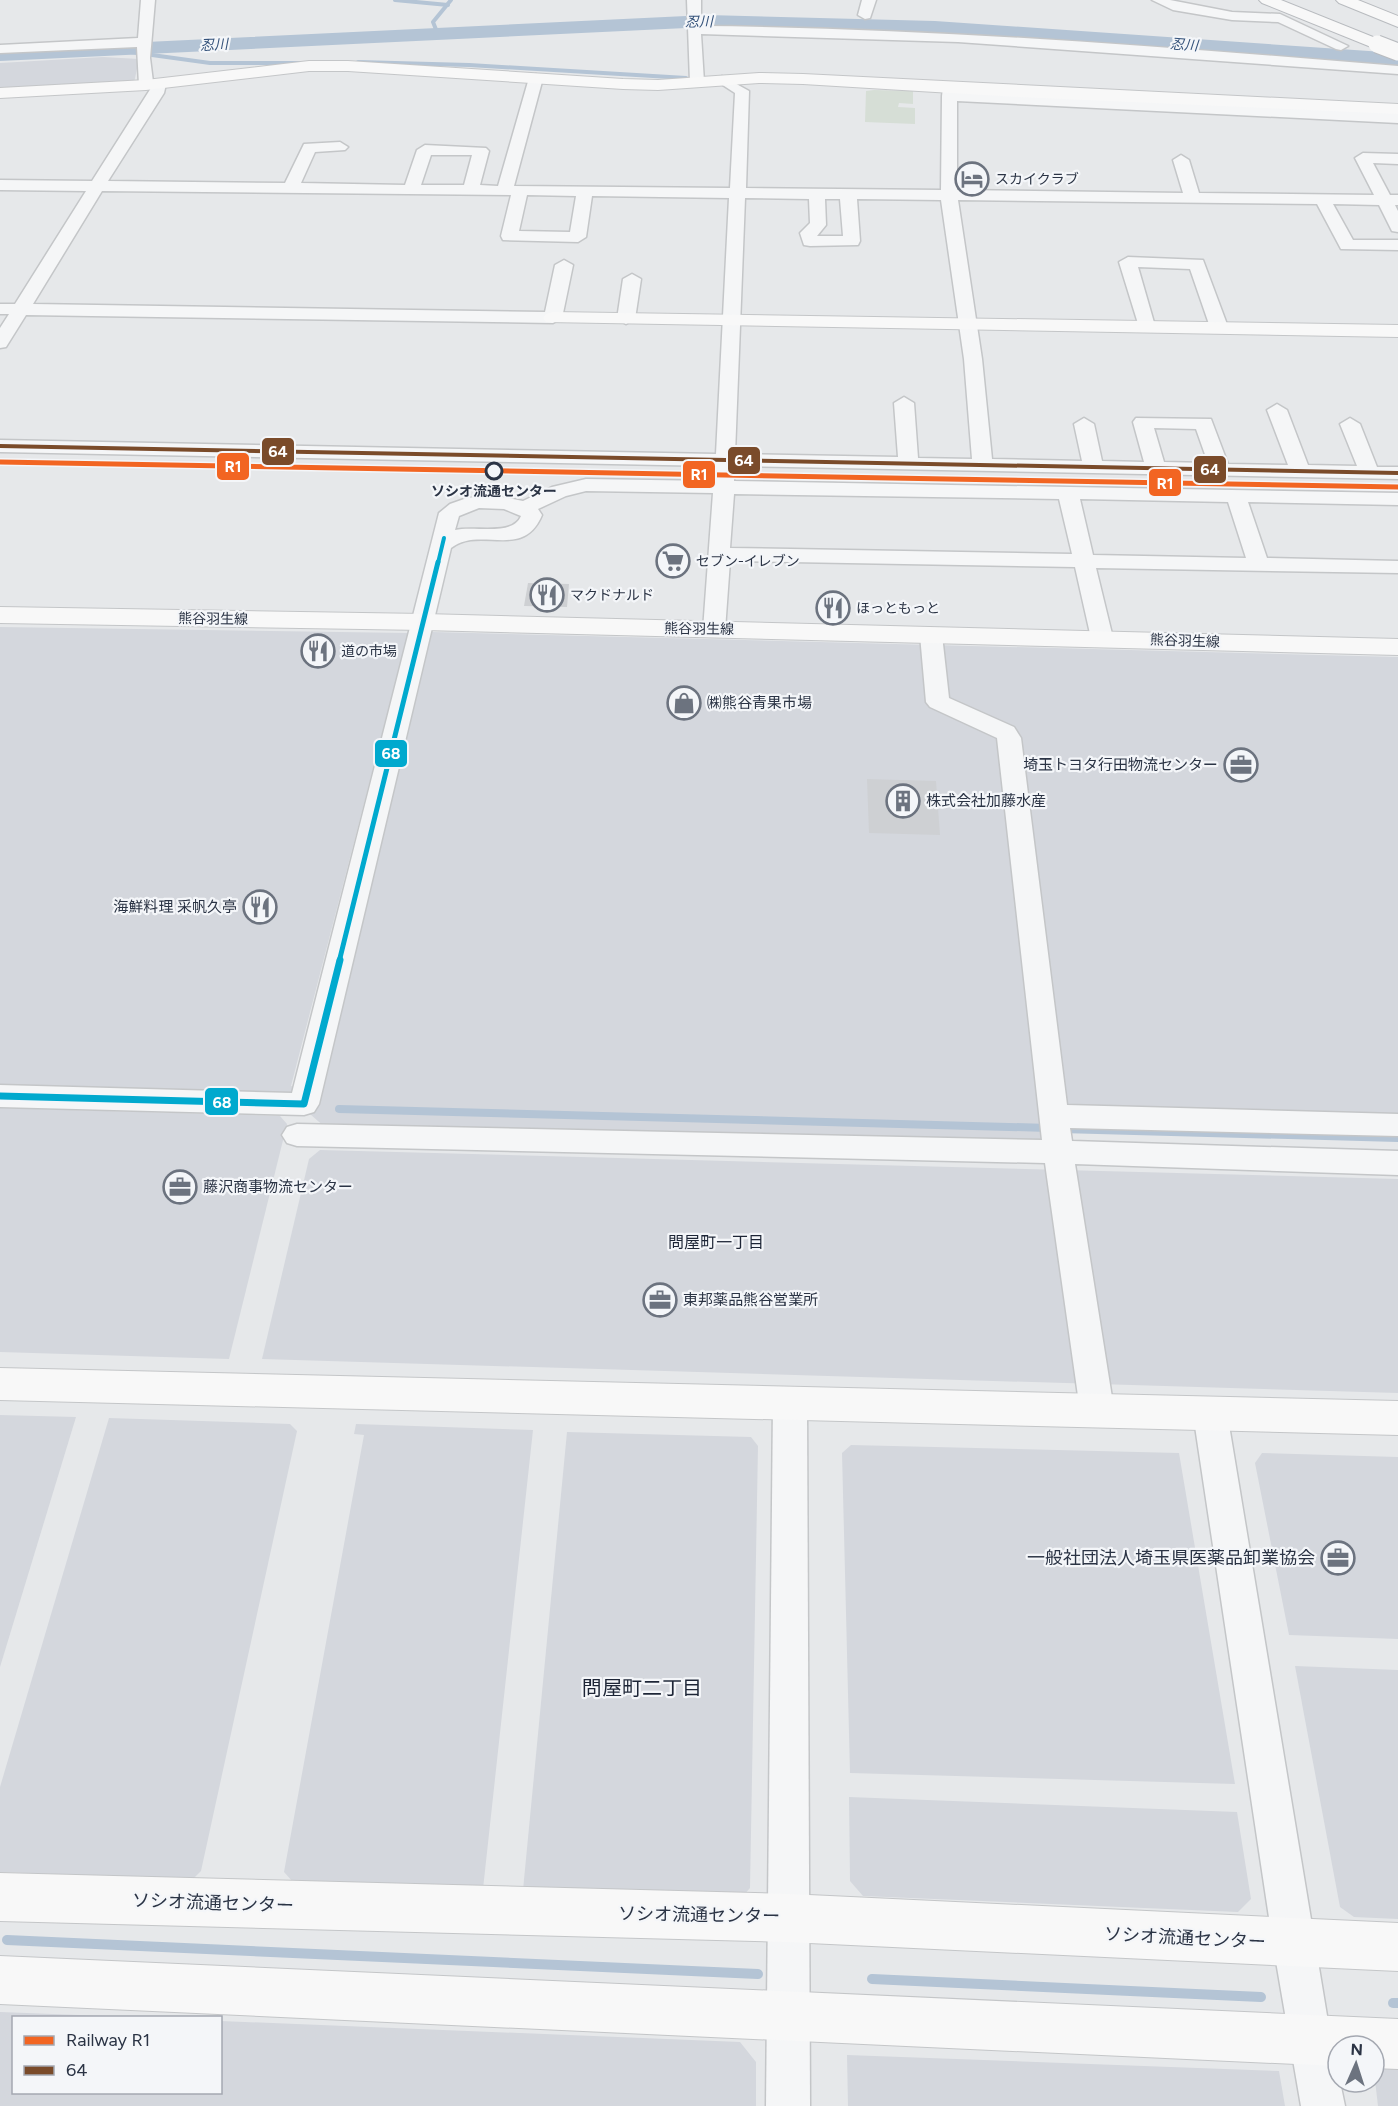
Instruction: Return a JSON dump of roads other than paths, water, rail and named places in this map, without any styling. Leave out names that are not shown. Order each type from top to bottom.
[{"type":"main road","points":[[1268,0],[1398,51]]},
{"type":"main road","points":[[1344,0],[1398,22]]},
{"type":"main road","points":[[0,93],[153,84],[318,66],[376,66],[623,84],[722,80],[814,80],[950,92],[1389,113]]},
{"type":"main road","points":[[553,318],[1398,331]]},
{"type":"main road","name":"熊谷羽生線","points":[[0,615],[424,622],[1398,647]]},
{"type":"main road","points":[[0,1384],[1398,1418]]},
{"type":"main road","name":"ソシオ流通センター","points":[[0,1897],[788,1917],[1294,1944],[1398,1947]]},
{"type":"main road","points":[[0,1980],[1398,2044]]},
{"type":"street","points":[[0,343],[157,93],[144,48],[148,0]]},
{"type":"street","points":[[865,15],[869,0]]},
{"type":"street","points":[[1159,0],[1173,6],[1209,10],[1232,16],[1280,18],[1341,46]]},
{"type":"street","points":[[697,8],[694,30],[697,81]]},
{"type":"street","points":[[694,30],[913,35],[1194,53],[1398,70]]},
{"type":"street","points":[[1296,44],[1398,51]]},
{"type":"street","points":[[0,49],[144,48]]},
{"type":"street","points":[[536,78],[513,189],[509,236],[578,237],[585,190]]},
{"type":"street","points":[[714,630],[724,487],[742,91],[722,80]]},
{"type":"street","points":[[950,92],[949,196],[968,323],[983,466]]},
{"type":"street","points":[[1389,113],[1398,134]]},
{"type":"street","points":[[290,189],[309,147],[340,147]]},
{"type":"street","points":[[412,189],[425,150],[481,151],[471,189]]},
{"type":"street","points":[[1398,159],[1363,158],[1391,200],[1398,227]]},
{"type":"street","points":[[1181,160],[1193,198]]},
{"type":"street","points":[[0,185],[1391,200]]},
{"type":"street","points":[[817,193],[818,225],[808,233],[810,241],[852,241],[849,194]]},
{"type":"street","points":[[1323,200],[1347,245],[1398,245]]},
{"type":"street","points":[[1146,326],[1128,262],[1197,264],[1219,327]]},
{"type":"street","points":[[0,309],[553,318],[564,265]]},
{"type":"street","points":[[626,319],[632,279]]},
{"type":"street","points":[[904,403],[909,464]]},
{"type":"street","points":[[1276,410],[1299,471]]},
{"type":"street","points":[[1156,469],[1143,422],[1204,423],[1220,470]]},
{"type":"street","points":[[1084,424],[1093,468]]},
{"type":"street","points":[[1350,424],[1369,472]]},
{"type":"street","points":[[0,446],[1398,473]]},
{"type":"street","points":[[526,507],[559,491],[586,485],[1398,499]]},
{"type":"street","points":[[1068,493],[1102,638]]},
{"type":"street","points":[[1236,496],[1259,565]]},
{"type":"street","points":[[0,1096],[304,1104],[449,513],[457,506],[471,502],[513,503],[526,507],[532,515],[531,524],[521,532],[468,533],[454,536],[443,544]]},
{"type":"street","points":[[718,554],[1084,563],[1398,567]]},
{"type":"street","points":[[931,635],[938,702],[1006,732],[1009,738],[1058,1152],[1097,1410]]},
{"type":"street","points":[[1054,1116],[1398,1125]]},
{"type":"street","points":[[297,1135],[1058,1152],[1398,1163]]},
{"type":"street","points":[[788,2106],[790,1403]]},
{"type":"street","points":[[1210,1413],[1294,1944],[1323,2106]]},
{"type":"waterway","points":[[395,0],[447,5]]},
{"type":"waterway","points":[[447,5],[451,0]]},
{"type":"waterway","points":[[437,32],[433,22],[447,5]]},
{"type":"waterway","name":"忍川","points":[[0,55],[707,21],[935,27],[1398,60]]},
{"type":"waterway","points":[[123,51],[210,63],[301,63]]},
{"type":"waterway","points":[[358,62],[469,65],[686,78]]},
{"type":"waterway","points":[[339,1109],[1049,1128]]},
{"type":"waterway","points":[[1061,1129],[1398,1138]]},
{"type":"waterway","points":[[7,1940],[758,1974]]},
{"type":"waterway","points":[[872,1979],[1261,1997]]},
{"type":"waterway","points":[[1393,2003],[1398,2003]]},
{"type":"rail line","name":"R1","points":[[0,462],[1398,487]]},
{"type":"place","name":"スカイクラブ","points":[[972,179]]},
{"type":"place","name":"ソシオ流通センター","points":[[494,471]]},
{"type":"place","name":"セブン-イレブン","points":[[673,561]]},
{"type":"place","name":"マクドナルド","points":[[547,595]]},
{"type":"place","name":"ほっともっと","points":[[833,608]]},
{"type":"place","name":"道の市場","points":[[318,651]]},
{"type":"place","name":"㈱熊谷青果市場","points":[[684,703]]},
{"type":"place","name":"埼玉トヨタ行田物流センター","points":[[1241,765]]},
{"type":"place","name":"株式会社加藤水産","points":[[903,801]]},
{"type":"place","name":"海鮮料理 采帆久亭","points":[[260,907]]},
{"type":"place","name":"藤沢商事物流センター","points":[[180,1187]]},
{"type":"place","name":"東邦薬品熊谷営業所","points":[[660,1300]]},
{"type":"place","name":"一般社団法人埼玉県医薬品卸業協会","points":[[1338,1558]]},
{"type":"district","name":"問屋町一丁目","points":[[716,1242]]},
{"type":"district","name":"問屋町二丁目","points":[[642,1688]]}]
